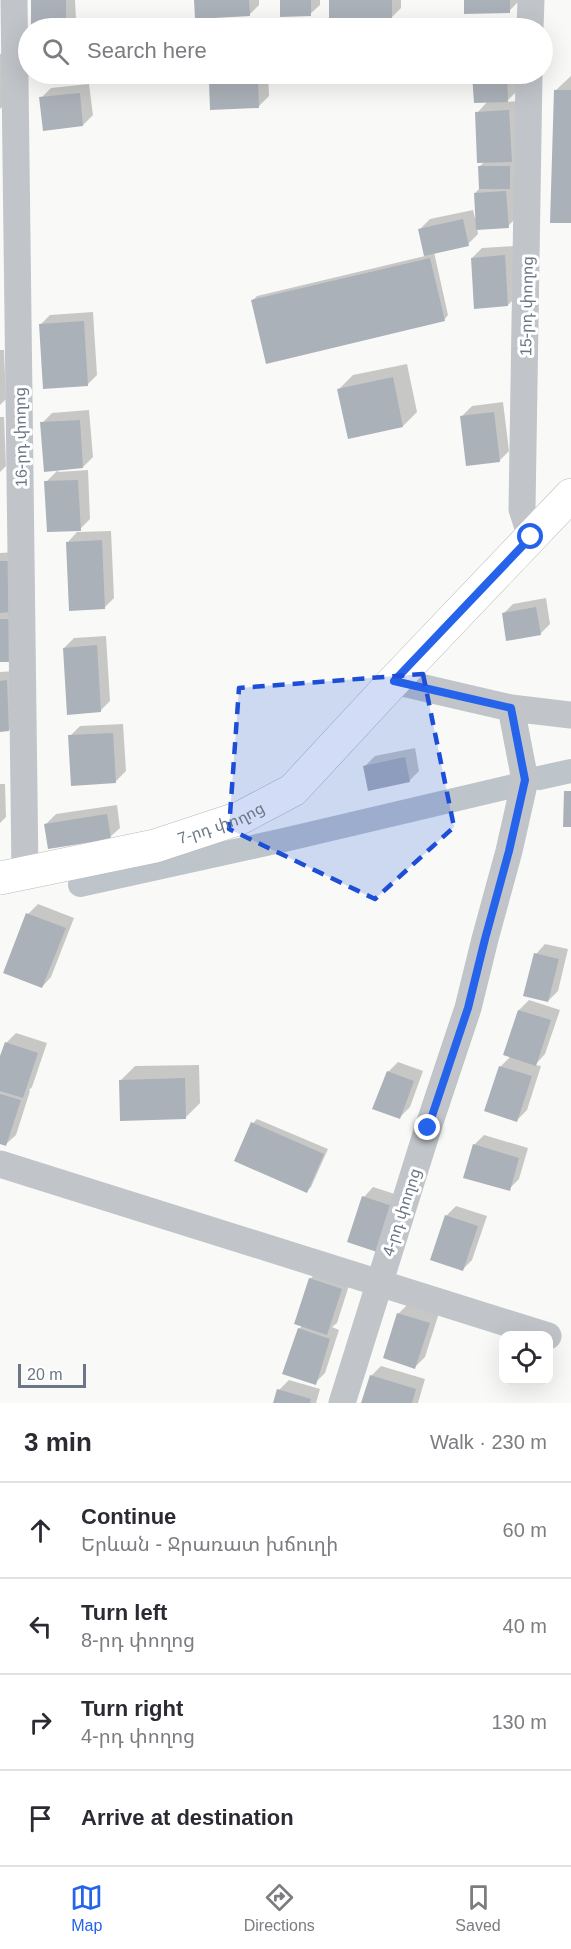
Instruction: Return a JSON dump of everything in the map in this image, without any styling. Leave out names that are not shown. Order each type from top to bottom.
[{"type":"main road","name":"7-րդ փողոց","points":[[13,876],[155,846],[240,818],[293,790],[571,495]]},
{"type":"street","name":"16-րդ փողոց","points":[[13,876],[14,0]]},
{"type":"street","points":[[530,18],[531,0]]},
{"type":"street","name":"15-րդ փողոց","points":[[530,84],[522,510],[531,537]]},
{"type":"street","points":[[394,681],[511,708],[571,715]]},
{"type":"street","name":"4-րդ փողոց","points":[[342,1403],[424,1139],[468,1008],[509,851],[525,780],[511,708]]},
{"type":"street","points":[[0,1164],[533,1331]]},
{"type":"street","points":[[553,1338],[571,1343]]},
{"type":"highlighted area","points":[[423,674],[454,827],[375,899],[229,829],[239,688]]},
{"type":"building","points":[[31,0],[66,0],[66,18],[31,18]]},
{"type":"building","points":[[194,0],[249,0],[250,16],[195,18]]},
{"type":"building","points":[[280,0],[311,0],[311,16],[280,17]]},
{"type":"building","points":[[329,0],[392,0],[392,18],[329,18]]},
{"type":"building","points":[[464,0],[510,0],[510,13],[464,14]]},
{"type":"building","points":[[209,84],[258,84],[259,108],[210,110]]},
{"type":"building","points":[[473,84],[507,84],[508,102],[474,103]]},
{"type":"building","points":[[554,90],[571,90],[571,223],[550,223]]},
{"type":"building","points":[[80,93],[83,126],[43,131],[39,97]]},
{"type":"building","points":[[509,110],[512,162],[477,163],[475,112]]},
{"type":"building","points":[[478,166],[510,166],[510,189],[479,189]]},
{"type":"building","points":[[506,191],[509,228],[476,230],[474,193]]},
{"type":"building","points":[[463,219],[469,246],[424,256],[418,229]]},
{"type":"building","points":[[505,255],[508,306],[474,309],[471,258]]},
{"type":"building","points":[[430,258],[445,321],[266,364],[251,300]]},
{"type":"building","points":[[84,321],[88,386],[43,389],[39,324]]},
{"type":"building","points":[[393,377],[403,427],[348,439],[337,389]]},
{"type":"building","points":[[494,412],[500,462],[466,466],[460,416]]},
{"type":"building","points":[[80,420],[83,468],[44,472],[40,422]]},
{"type":"building","points":[[78,480],[81,531],[47,532],[44,481]]},
{"type":"building","points":[[102,540],[105,609],[69,611],[66,542]]},
{"type":"building","points":[[0,561],[8,561],[11,612],[0,613]]},
{"type":"building","points":[[536,607],[541,635],[506,641],[502,613]]},
{"type":"building","points":[[0,619],[10,619],[10,662],[0,662]]},
{"type":"building","points":[[97,645],[101,712],[67,715],[63,648]]},
{"type":"building","points":[[7,680],[9,731],[0,732],[0,681]]},
{"type":"building","points":[[113,733],[116,783],[71,786],[68,735]]},
{"type":"building","points":[[405,757],[410,782],[368,791],[363,766]]},
{"type":"building","points":[[564,791],[571,791],[571,827],[563,827]]},
{"type":"building","points":[[107,814],[111,839],[48,849],[44,824]]},
{"type":"building","points":[[26,913],[66,928],[42,988],[3,973]]},
{"type":"building","points":[[534,953],[559,959],[548,1002],[523,996]]},
{"type":"building","points":[[518,1010],[551,1020],[536,1066],[503,1055]]},
{"type":"building","points":[[5,1042],[38,1053],[23,1098],[0,1091],[0,1056]]},
{"type":"building","points":[[499,1066],[532,1076],[517,1122],[484,1111]]},
{"type":"building","points":[[387,1071],[414,1081],[400,1119],[372,1109]]},
{"type":"building","points":[[185,1078],[186,1119],[120,1121],[119,1080]]},
{"type":"building","points":[[0,1094],[21,1100],[6,1146],[0,1144]]},
{"type":"building","points":[[251,1122],[324,1154],[307,1193],[234,1161]]},
{"type":"building","points":[[473,1144],[519,1158],[510,1191],[463,1178]]},
{"type":"building","points":[[362,1196],[395,1207],[380,1253],[347,1242]]},
{"type":"building","points":[[445,1215],[478,1226],[463,1271],[430,1260]]},
{"type":"building","points":[[309,1278],[342,1289],[327,1335],[294,1324]]},
{"type":"building","points":[[397,1313],[430,1323],[415,1369],[383,1358]]},
{"type":"building","points":[[298,1328],[330,1339],[316,1385],[282,1374]]},
{"type":"building","points":[[370,1375],[416,1389],[412,1403],[361,1403]]},
{"type":"building","points":[[277,1389],[311,1399],[310,1403],[273,1403]]},
{"type":"waterway","points":[[539,778],[571,771]]},
{"type":"waterway","points":[[80,885],[513,786]]},
{"type":"route","points":[[428,1128],[468,1008],[525,780],[511,708],[394,681],[531,537]]}]
